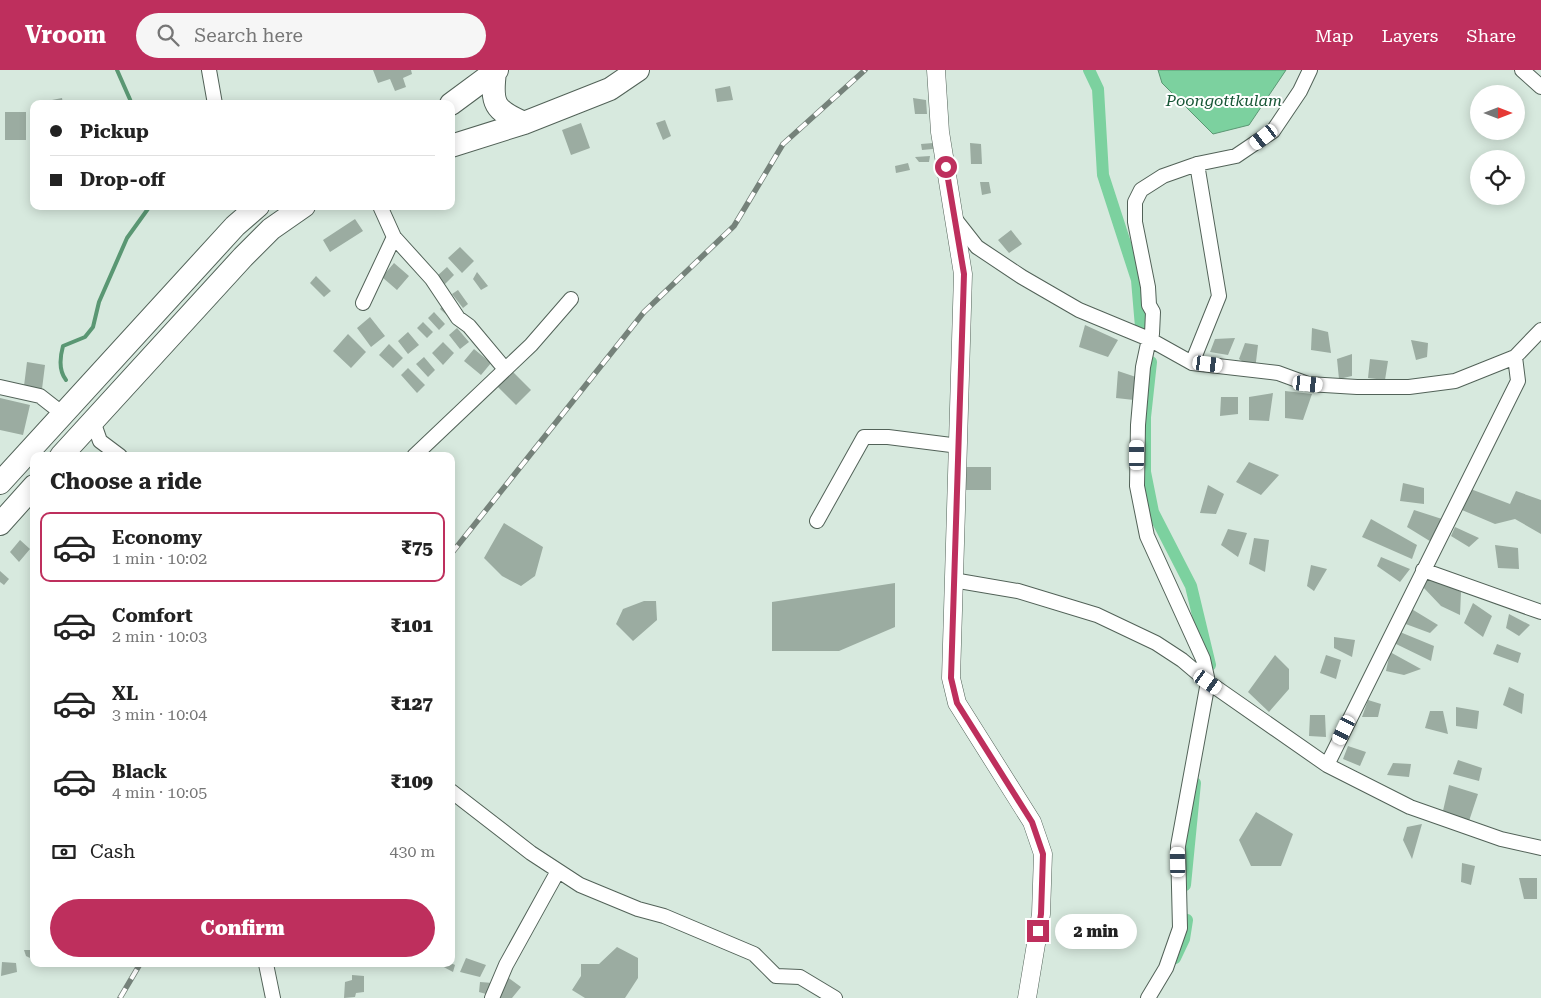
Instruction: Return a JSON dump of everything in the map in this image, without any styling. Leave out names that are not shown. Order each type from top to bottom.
[{"type":"main road","points":[[455,145],[524,123],[567,112],[610,89],[638,70]]},
{"type":"main road","points":[[496,71],[493,92],[496,106],[504,115],[524,123]]},
{"type":"main road","points":[[455,101],[496,71]]},
{"type":"main road","points":[[0,483],[235,226],[253,210]]},
{"type":"main road","points":[[65,452],[243,257],[271,229],[298,210]]},
{"type":"main road","points":[[0,524],[30,490]]},
{"type":"street","points":[[209,70],[214,100]]},
{"type":"street","points":[[936,70],[940,132],[964,274],[951,678],[957,703],[1032,822],[1043,854],[1041,914],[1027,998]]},
{"type":"street","points":[[1148,998],[1166,968],[1180,928],[1178,846],[1208,682],[1203,659],[1147,536],[1137,486],[1138,425],[1143,367],[1149,339],[1152,334],[1153,312],[1149,304],[1148,286],[1136,222],[1136,202],[1141,190],[1155,180],[1198,164],[1236,156],[1273,131],[1300,91],[1310,70]]},
{"type":"street","points":[[1522,70],[1541,87]]},
{"type":"street","points":[[1192,363],[1219,296],[1198,164]]},
{"type":"street","points":[[382,210],[394,237],[432,279],[458,318],[469,326],[505,369]]},
{"type":"street","points":[[954,219],[977,247],[1022,277],[1079,310],[1149,339],[1192,363],[1278,373],[1308,384],[1392,388],[1455,381],[1515,357],[1541,330]]},
{"type":"street","points":[[363,303],[394,237]]},
{"type":"street","points":[[418,452],[531,345],[571,299]]},
{"type":"street","points":[[1327,765],[1518,381],[1515,357]]},
{"type":"street","points":[[0,387],[40,396],[63,414]]},
{"type":"street","points":[[93,421],[100,442],[114,452]]},
{"type":"street","points":[[817,521],[864,437],[888,437],[959,446]]},
{"type":"street","points":[[1423,570],[1541,612]]},
{"type":"street","points":[[954,580],[1018,591],[1097,615],[1156,643],[1182,660],[1208,682],[1327,765],[1410,806],[1501,840],[1541,848]]},
{"type":"street","points":[[455,793],[531,853],[580,885],[606,897],[664,916],[754,954],[776,976],[800,977],[835,998]]},
{"type":"street","points":[[492,998],[506,965],[558,871]]},
{"type":"street","points":[[267,967],[273,998]]},
{"type":"water","name":"Poongottkulam","points":[[1158,70],[1286,70],[1249,125],[1213,134],[1162,83]]},
{"type":"building","points":[[373,70],[411,70],[412,74],[403,78],[406,87],[395,91],[390,79],[378,83]]},
{"type":"building","points":[[730,86],[733,100],[717,102],[715,89]]},
{"type":"building","points":[[913,98],[926,100],[927,114],[915,114]]},
{"type":"building","points":[[5,112],[26,112],[26,140],[5,140]]},
{"type":"building","points":[[665,120],[671,136],[663,140],[656,123]]},
{"type":"building","points":[[581,123],[590,148],[571,155],[562,130]]},
{"type":"building","points":[[933,143],[933,149],[922,150],[921,144]]},
{"type":"building","points":[[970,143],[981,144],[982,164],[971,164]]},
{"type":"building","points":[[930,156],[929,162],[919,162],[915,157]]},
{"type":"building","points":[[908,163],[910,170],[896,173],[895,166]]},
{"type":"building","points":[[980,182],[989,182],[991,193],[982,195]]},
{"type":"building","points":[[355,219],[363,231],[330,252],[323,240]]},
{"type":"building","points":[[1011,230],[1022,244],[1009,253],[998,240]]},
{"type":"building","points":[[460,247],[474,261],[462,273],[448,258]]},
{"type":"building","points":[[394,263],[409,276],[397,290],[382,277]]},
{"type":"building","points":[[447,267],[454,275],[444,285],[436,277]]},
{"type":"building","points":[[477,272],[488,286],[481,290],[473,279]]},
{"type":"building","points":[[316,276],[331,291],[324,297],[310,283]]},
{"type":"building","points":[[458,290],[468,304],[463,308],[452,294]]},
{"type":"building","points":[[443,305],[450,318],[440,309]]},
{"type":"building","points":[[434,312],[445,324],[439,330],[428,318]]},
{"type":"building","points":[[370,317],[385,336],[371,347],[357,328]]},
{"type":"building","points":[[423,322],[433,332],[427,338],[417,328]]},
{"type":"building","points":[[1085,325],[1118,340],[1108,357],[1079,347]]},
{"type":"building","points":[[457,328],[469,342],[460,349],[449,335]]},
{"type":"building","points":[[1312,328],[1328,332],[1331,353],[1311,350]]},
{"type":"building","points":[[408,332],[419,345],[408,354],[398,341]]},
{"type":"building","points":[[348,334],[366,352],[351,368],[333,351]]},
{"type":"building","points":[[1235,338],[1228,355],[1210,352],[1215,339]]},
{"type":"building","points":[[1411,340],[1428,343],[1427,357],[1416,360]]},
{"type":"building","points":[[443,342],[454,353],[443,365],[432,353]]},
{"type":"building","points":[[1245,343],[1258,345],[1255,370],[1239,359]]},
{"type":"building","points":[[389,344],[403,358],[393,368],[379,355]]},
{"type":"building","points":[[474,349],[491,363],[481,375],[464,361]]},
{"type":"building","points":[[1352,354],[1352,376],[1339,379],[1337,359]]},
{"type":"building","points":[[424,357],[435,370],[428,377],[416,364]]},
{"type":"building","points":[[1370,359],[1388,361],[1385,380],[1368,378]]},
{"type":"building","points":[[27,362],[45,365],[42,389],[24,386]]},
{"type":"building","points":[[408,368],[425,385],[417,393],[401,375]]},
{"type":"building","points":[[511,370],[531,390],[516,405],[496,385]]},
{"type":"building","points":[[1118,371],[1139,378],[1134,400],[1116,398]]},
{"type":"building","points":[[1285,391],[1312,394],[1303,420],[1285,418]]},
{"type":"building","points":[[1273,393],[1269,421],[1249,420],[1249,397]]},
{"type":"building","points":[[1221,397],[1238,397],[1238,414],[1220,416]]},
{"type":"building","points":[[0,398],[30,405],[23,435],[0,430]]},
{"type":"building","points":[[1249,462],[1279,475],[1261,495],[1236,482]]},
{"type":"building","points":[[964,467],[991,467],[991,490],[966,490]]},
{"type":"building","points":[[1403,483],[1424,488],[1424,504],[1400,501]]},
{"type":"building","points":[[1208,485],[1224,494],[1216,514],[1200,513]]},
{"type":"building","points":[[1468,488],[1510,504],[1516,491],[1541,500],[1541,534],[1515,519],[1495,524],[1462,510]]},
{"type":"building","points":[[1414,510],[1442,519],[1433,543],[1407,527]]},
{"type":"building","points":[[1371,519],[1417,545],[1412,559],[1362,537]]},
{"type":"building","points":[[504,523],[543,547],[535,576],[521,586],[502,576],[484,558]]},
{"type":"building","points":[[1455,527],[1479,538],[1469,547],[1451,536]]},
{"type":"building","points":[[1228,529],[1247,533],[1238,557],[1221,545]]},
{"type":"building","points":[[1254,538],[1269,540],[1265,572],[1249,564]]},
{"type":"building","points":[[20,540],[30,549],[19,562],[10,552]]},
{"type":"building","points":[[1495,545],[1518,548],[1519,569],[1498,568]]},
{"type":"building","points":[[1381,557],[1410,569],[1400,582],[1377,566]]},
{"type":"building","points":[[1311,565],[1327,569],[1314,591],[1307,586]]},
{"type":"building","points":[[0,571],[9,579],[4,585],[0,582]]},
{"type":"building","points":[[1429,576],[1461,592],[1460,615],[1441,606],[1423,587]]},
{"type":"building","points":[[895,583],[895,627],[839,651],[772,651],[772,602]]},
{"type":"building","points":[[644,601],[656,601],[657,620],[633,641],[616,624],[623,609]]},
{"type":"building","points":[[1473,603],[1492,616],[1483,637],[1464,623]]},
{"type":"building","points":[[1410,608],[1438,625],[1430,633],[1403,623]]},
{"type":"building","points":[[1509,614],[1530,625],[1519,636],[1506,628]]},
{"type":"building","points":[[1400,632],[1434,646],[1431,661],[1394,643]]},
{"type":"building","points":[[1334,637],[1355,640],[1352,657],[1334,648]]},
{"type":"building","points":[[1497,644],[1521,653],[1518,663],[1493,654]]},
{"type":"building","points":[[1390,652],[1421,669],[1404,675],[1386,671]]},
{"type":"building","points":[[1275,655],[1289,669],[1289,689],[1269,712],[1248,692]]},
{"type":"building","points":[[1326,655],[1341,660],[1336,679],[1320,673]]},
{"type":"building","points":[[1509,687],[1524,694],[1522,714],[1503,705]]},
{"type":"building","points":[[1368,700],[1381,704],[1378,717],[1362,717]]},
{"type":"building","points":[[1456,707],[1479,711],[1477,729],[1456,726]]},
{"type":"building","points":[[1430,711],[1443,711],[1448,734],[1425,728]]},
{"type":"building","points":[[1310,715],[1325,715],[1326,737],[1309,736]]},
{"type":"building","points":[[1348,746],[1366,752],[1360,766],[1343,759]]},
{"type":"building","points":[[1458,760],[1482,768],[1479,781],[1453,774]]},
{"type":"building","points":[[1393,763],[1411,764],[1409,777],[1387,775]]},
{"type":"building","points":[[1449,785],[1478,794],[1469,821],[1442,815]]},
{"type":"building","points":[[1256,812],[1293,834],[1281,866],[1251,866],[1239,840]]},
{"type":"building","points":[[1422,824],[1412,859],[1403,840],[1407,827]]},
{"type":"building","points":[[1462,863],[1475,866],[1471,885],[1461,882]]},
{"type":"building","points":[[1519,878],[1537,878],[1537,899],[1524,899]]},
{"type":"building","points":[[617,947],[638,958],[638,978],[625,998],[585,998],[572,990],[581,976],[581,964],[599,964]]},
{"type":"building","points":[[24,950],[30,950],[30,958],[26,956]]},
{"type":"building","points":[[466,958],[486,965],[480,977],[460,972]]},
{"type":"building","points":[[2,962],[16,963],[17,972],[1,976]]},
{"type":"building","points":[[444,967],[454,967],[453,972]]},
{"type":"building","points":[[352,975],[364,976],[364,992],[356,993],[355,997],[344,998],[345,982],[352,980]]},
{"type":"building","points":[[506,976],[521,987],[512,998],[497,998]]},
{"type":"building","points":[[480,982],[493,983],[486,994],[479,992]]},
{"type":"waterway","points":[[117,70],[130,100]]},
{"type":"waterway","points":[[1089,70],[1098,89],[1103,175],[1137,280],[1141,327]]},
{"type":"waterway","points":[[66,380],[61,368],[63,346],[85,337],[93,327],[99,302],[127,238],[147,210]]},
{"type":"waterway","points":[[1151,362],[1145,417],[1145,472],[1153,512],[1191,586],[1210,665]]},
{"type":"waterway","points":[[1185,885],[1195,783]]},
{"type":"waterway","points":[[1175,958],[1184,939],[1187,920]]},
{"type":"railway","points":[[455,549],[644,312],[734,226],[783,144],[865,70]]},
{"type":"railway","points":[[120,998],[138,967]]},
{"type":"route","points":[[946,167],[964,274],[951,678],[957,703],[1032,822],[1043,854],[1041,914],[1038,931]]}]
